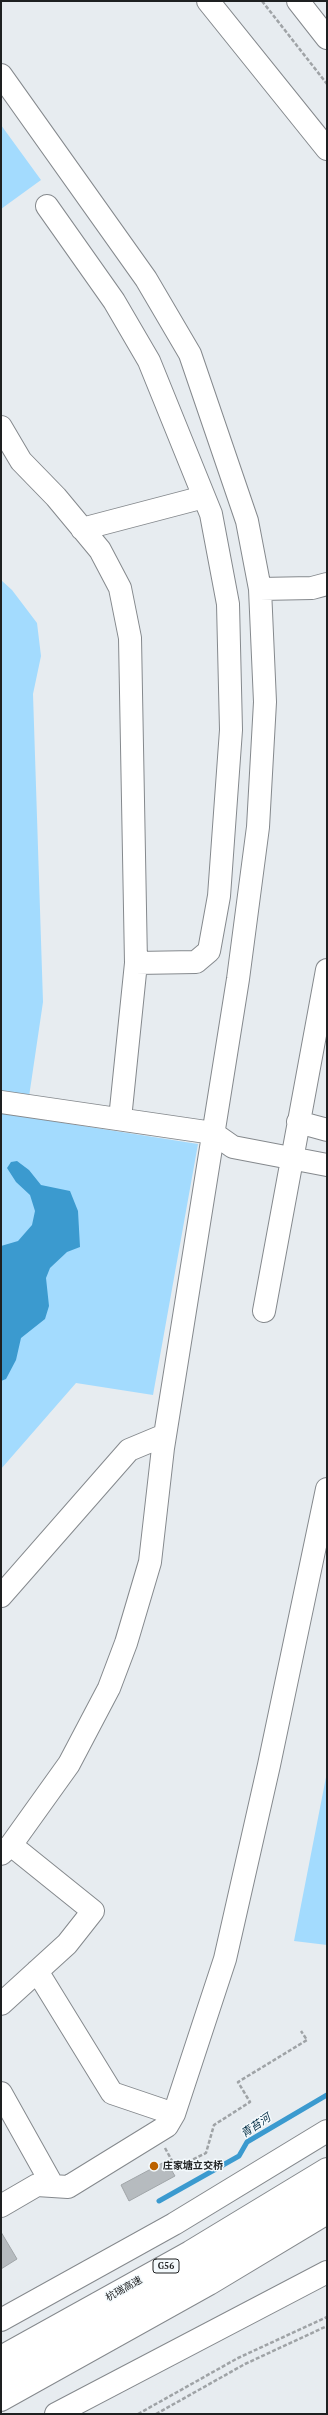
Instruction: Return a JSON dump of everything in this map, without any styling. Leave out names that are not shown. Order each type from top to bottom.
[{"type":"main road","points":[[208,1],[327,150]]},
{"type":"main road","points":[[298,1],[327,38]]},
{"type":"main road","points":[[1,75],[146,279],[190,354],[247,521],[260,589],[265,702],[258,827],[238,978],[165,1435],[150,1562],[126,1643],[109,1688],[69,1764],[6,1850],[93,1911],[67,1944],[1,2004]]},
{"type":"main road","points":[[47,206],[114,301],[149,361],[211,514],[228,604],[231,730],[219,896],[209,951],[196,962],[136,963]]},
{"type":"main road","points":[[1,427],[21,461],[100,550],[120,588],[130,638],[136,963],[120,1119]]},
{"type":"main road","points":[[82,529],[204,497]]},
{"type":"main road","points":[[260,589],[312,588],[327,584]]},
{"type":"main road","points":[[264,1311],[291,1158],[327,970]]},
{"type":"main road","points":[[1,1102],[213,1133],[233,1147],[327,1165]]},
{"type":"main road","points":[[298,1122],[327,1130]]},
{"type":"main road","points":[[1,1596],[130,1450],[165,1435]]},
{"type":"main road","points":[[1,2206],[37,2185],[68,2187],[167,2126],[174,2114],[225,1959],[269,1765],[327,1489]]},
{"type":"main road","points":[[37,1971],[112,2093],[174,2114]]},
{"type":"main road","points":[[1,2093],[53,2186]]},
{"type":"main road","points":[[1,2320],[154,2236],[327,2131]]},
{"type":"main road","name":"杭瑞高速","points":[[1,2357],[190,2252],[327,2169]]},
{"type":"main road","points":[[1,2379],[234,2248],[327,2190]]},
{"type":"main road","points":[[1,2400],[196,2292],[327,2213]]},
{"type":"main road","points":[[264,2303],[327,2261]]},
{"type":"main road","points":[[56,2414],[264,2303],[327,2272]]},
{"type":"main road","points":[[264,2303],[327,2281]]},
{"type":"path","points":[[262,1],[327,84]]},
{"type":"path","points":[[156,2132],[176,2168],[206,2153],[214,2125],[250,2102],[238,2082],[307,2040],[301,2031]]},
{"type":"path","points":[[138,2414],[238,2358],[327,2317]]},
{"type":"path","points":[[156,2414],[245,2364],[327,2326]]},
{"type":"shaded area","points":[[1,125],[41,180],[1,209]]},
{"type":"shaded area","points":[[1,580],[12,590],[37,623],[41,656],[33,694],[43,1002],[26,1117],[198,1144],[153,1395],[76,1383],[1,1469]]},
{"type":"shaded area","points":[[17,1161],[29,1170],[41,1185],[70,1191],[78,1211],[80,1247],[67,1252],[50,1268],[46,1278],[49,1306],[45,1319],[21,1338],[16,1360],[6,1379],[1,1381],[1,1246],[18,1241],[32,1225],[35,1211],[30,1195],[16,1182],[7,1168],[11,1162]]},
{"type":"shaded area","points":[[327,1772],[327,1945],[294,1941]]},
{"type":"building","points":[[166,2161],[175,2176],[129,2201],[121,2185]]},
{"type":"building","points":[[1,2232],[17,2259],[1,2269]]},
{"type":"waterway","name":"青苔河","points":[[159,2201],[239,2156],[247,2142],[327,2095]]},
{"type":"place","name":"庄家塘立交桥","points":[[154,2166]]}]
